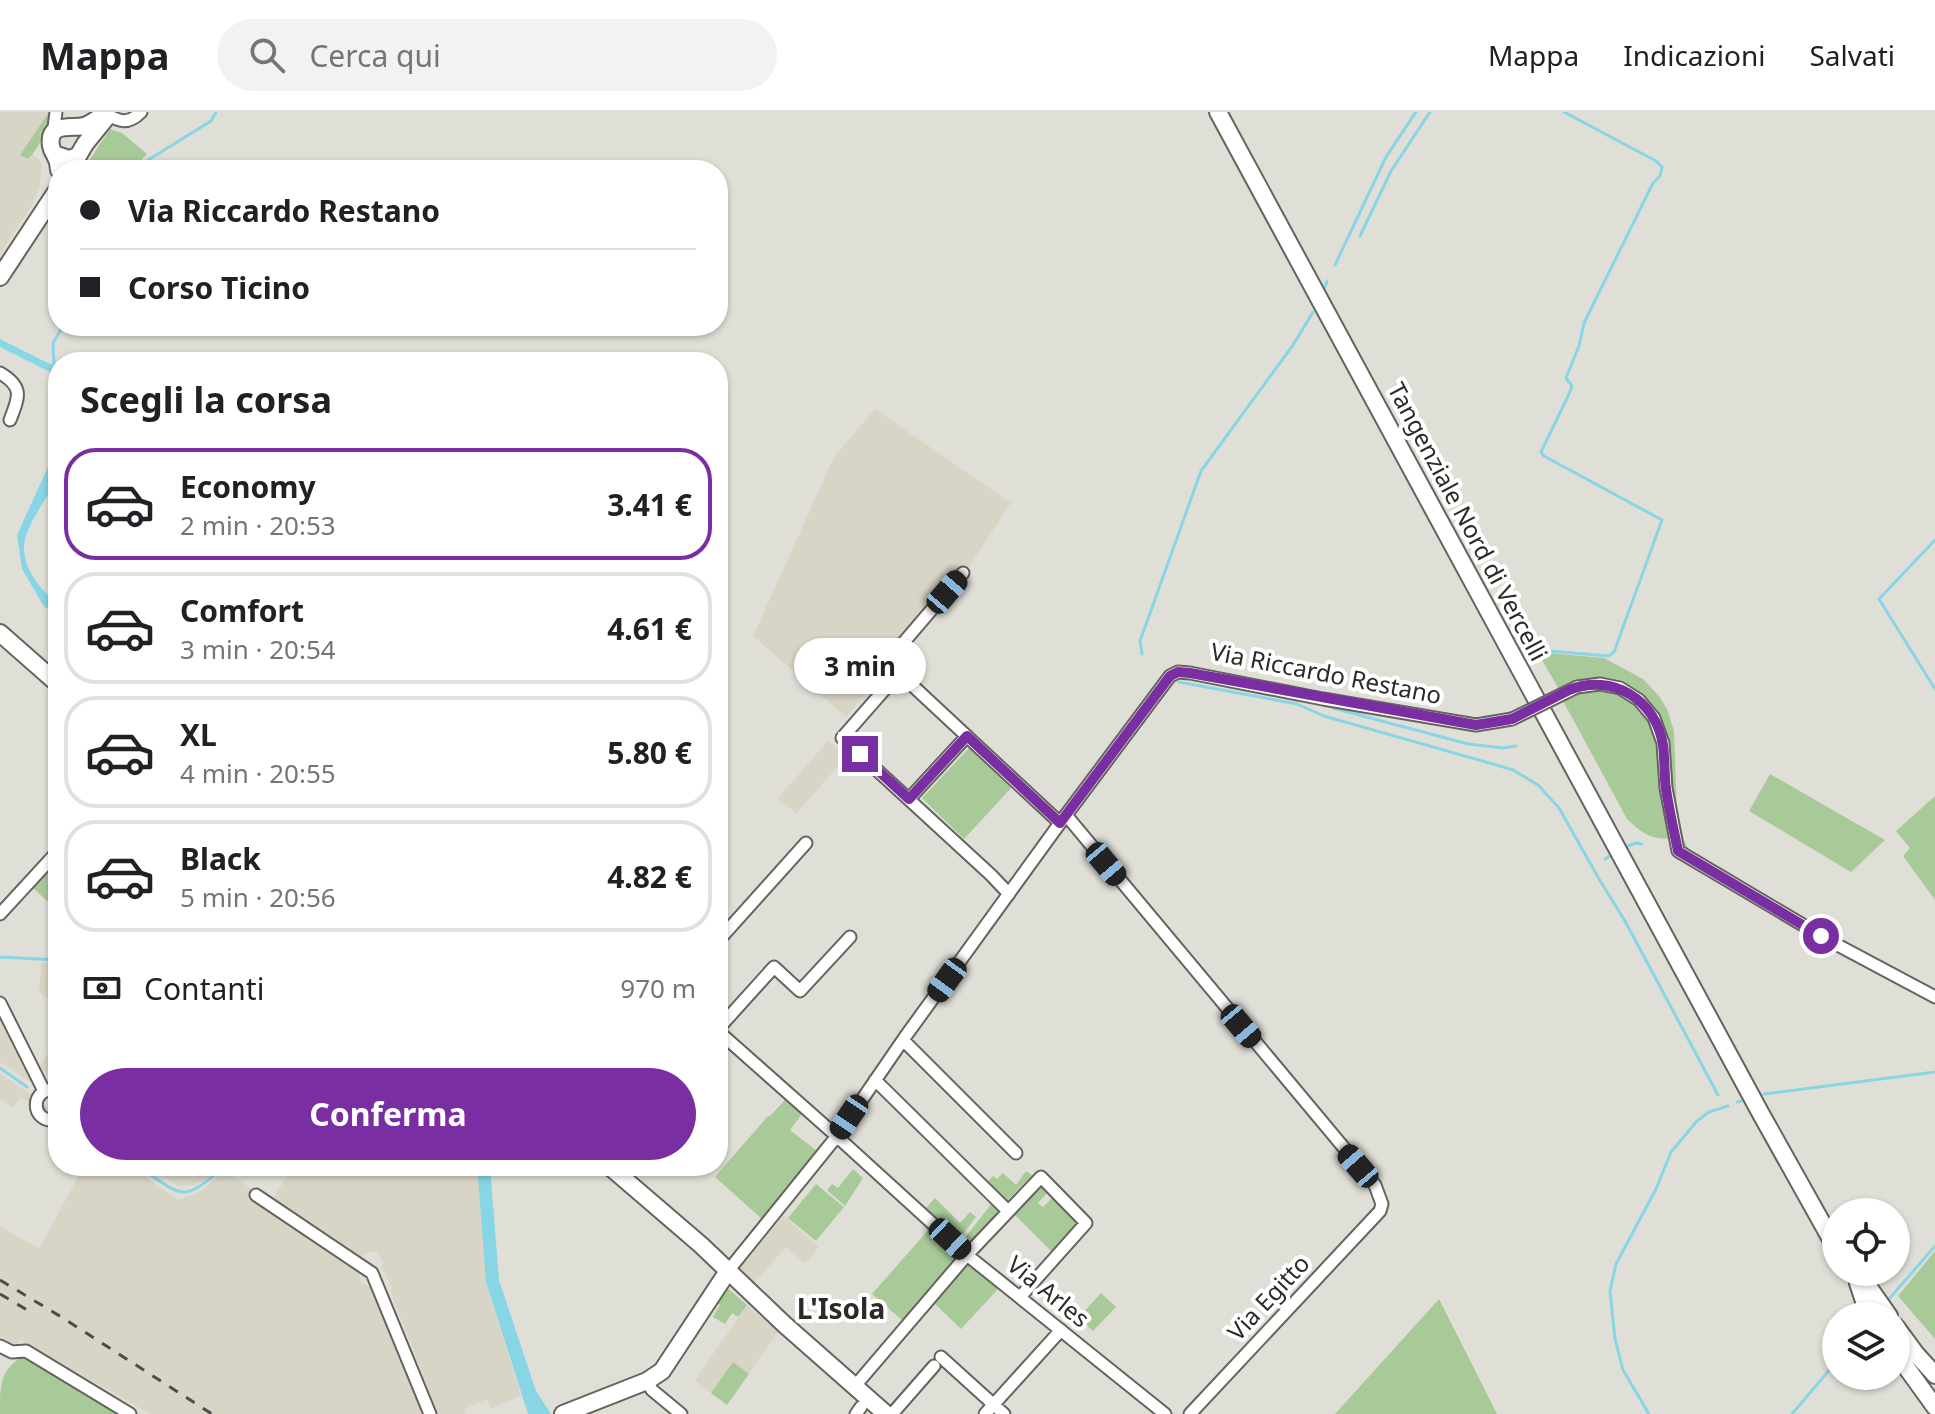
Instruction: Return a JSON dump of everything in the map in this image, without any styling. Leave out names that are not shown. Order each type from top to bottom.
[{"type":"main road","name":"Tangenziale Nord di Vercelli","points":[[1218,112],[1822,1223]]},
{"type":"main road","points":[[67,119],[92,123],[107,113]]},
{"type":"main road","points":[[70,160],[82,152],[107,113]]},
{"type":"main road","points":[[63,160],[51,146],[53,135],[67,119]]},
{"type":"main road","points":[[67,119],[82,133],[85,144]]},
{"type":"main road","points":[[0,277],[48,203]]},
{"type":"main road","points":[[0,633],[48,675]]},
{"type":"main road","points":[[621,1176],[886,1414]]},
{"type":"main road","name":"Via Riccardo Restano","points":[[563,1414],[647,1381],[662,1371],[728,1271]]},
{"type":"main road","points":[[1864,1286],[1877,1302]]},
{"type":"main road","points":[[1910,1346],[1935,1375]]},
{"type":"main road","points":[[1910,1357],[1935,1390]]},
{"type":"main road","points":[[1910,1372],[1935,1407]]},
{"type":"street","points":[[107,113],[131,121],[141,112]]},
{"type":"street","points":[[0,373],[12,380],[17,388],[18,400],[10,420]]},
{"type":"street","points":[[963,573],[898,649],[893,665],[967,736],[1063,819]]},
{"type":"street","name":"Via Riccardo Restano","points":[[728,1271],[837,1136],[1063,819],[1170,676],[1178,672],[1476,725],[1512,719],[1577,687],[1600,684],[1620,688],[1639,700],[1654,718],[1663,743],[1666,788],[1678,851],[1830,941],[1935,997]]},
{"type":"street","points":[[899,673],[842,738],[1009,894]]},
{"type":"street","points":[[909,799],[967,736]]},
{"type":"street","name":"Via Egitto","points":[[1063,819],[1375,1185],[1382,1204],[1380,1211],[1190,1414]]},
{"type":"street","points":[[728,930],[806,843]]},
{"type":"street","points":[[0,914],[48,862]]},
{"type":"street","points":[[728,1019],[774,967],[800,991],[850,937]]},
{"type":"street","points":[[0,1003],[44,1091]]},
{"type":"street","name":"Via Arles","points":[[728,1039],[967,1255],[1165,1414]]},
{"type":"street","points":[[903,1040],[1016,1153]]},
{"type":"street","points":[[875,1080],[1008,1211]]},
{"type":"street","points":[[48,1090],[38,1098],[37,1111],[48,1120]]},
{"type":"street","points":[[855,1386],[967,1255],[1041,1177],[1086,1223],[1020,1297]]},
{"type":"street","points":[[256,1195],[372,1273],[430,1414]]},
{"type":"street","points":[[985,1414],[1061,1330]]},
{"type":"street","points":[[0,1346],[12,1352],[26,1351],[130,1414]]},
{"type":"street","points":[[892,1414],[938,1362],[1004,1414]]},
{"type":"street","points":[[647,1381],[659,1396],[681,1414]]},
{"type":"shaded area","points":[[0,112],[51,112],[33,154],[42,163],[40,186],[32,205],[0,254]]},
{"type":"shaded area","points":[[875,409],[1011,503],[966,571],[956,569],[894,645],[885,668],[846,717],[753,636],[834,457]]},
{"type":"shaded area","points":[[829,740],[847,756],[796,814],[778,798]]},
{"type":"shaded area","points":[[41,963],[48,963],[48,998],[39,990]]},
{"type":"shaded area","points":[[0,1014],[13,1039],[10,1045],[17,1048],[33,1080],[30,1082],[0,1062]]},
{"type":"shaded area","points":[[48,1054],[48,1074],[39,1067]]},
{"type":"shaded area","points":[[0,1073],[48,1107],[48,1116],[21,1097],[13,1108],[0,1099]]},
{"type":"shaded area","points":[[79,1176],[145,1176],[178,1200],[199,1192],[219,1176],[232,1176],[253,1190],[251,1199],[361,1272],[361,1283],[372,1286],[424,1414],[150,1414],[21,1340],[17,1346],[0,1336],[0,1226],[39,1249]]},
{"type":"shaded area","points":[[164,1176],[209,1176],[194,1185],[178,1186]]},
{"type":"shaded area","points":[[288,1176],[478,1176],[486,1282],[521,1396],[491,1408],[487,1399],[463,1410],[465,1414],[438,1414],[378,1253],[370,1251],[361,1256],[272,1200]]},
{"type":"shaded area","points":[[783,1215],[819,1247],[805,1263],[786,1247],[754,1283],[739,1269]]},
{"type":"shaded area","points":[[747,1305],[778,1332],[727,1405],[695,1380]]},
{"type":"green space","points":[[49,112],[47,125],[36,149],[28,159],[20,155]]},
{"type":"green space","points":[[110,129],[122,133],[147,154],[141,160],[90,160]]},
{"type":"green space","points":[[1533,645],[1548,653],[1604,658],[1643,679],[1659,696],[1674,731],[1677,815],[1692,856],[1677,835],[1673,820],[1669,757],[1664,739],[1653,723],[1621,685],[1560,691]]},
{"type":"green space","points":[[1600,687],[1634,701],[1644,710],[1653,726],[1663,773],[1670,838],[1646,834],[1627,819],[1562,699],[1577,691]]},
{"type":"green space","points":[[971,746],[1013,786],[964,839],[922,798]]},
{"type":"green space","points":[[1770,774],[1885,840],[1851,872],[1749,811]]},
{"type":"green space","points":[[1935,796],[1935,900],[1903,856],[1910,848],[1896,831]]},
{"type":"green space","points":[[48,870],[48,902],[32,887]]},
{"type":"green space","points":[[786,1099],[802,1114],[790,1130],[817,1151],[763,1220],[715,1177],[728,1176],[728,1162]]},
{"type":"green space","points":[[853,1169],[863,1178],[845,1206],[827,1190],[832,1184],[838,1188]]},
{"type":"green space","points":[[1026,1171],[1032,1175],[1007,1201],[985,1184],[993,1176],[997,1179],[1003,1173],[1016,1185]]},
{"type":"green space","points":[[816,1184],[844,1207],[816,1241],[788,1218]]},
{"type":"green space","points":[[1042,1187],[1047,1193],[1038,1203],[1043,1207],[1052,1198],[1078,1223],[1052,1252],[1014,1214]]},
{"type":"green space","points":[[935,1198],[960,1223],[970,1212],[976,1217],[959,1239],[926,1208]]},
{"type":"green space","points":[[992,1203],[1001,1212],[965,1247],[961,1243]]},
{"type":"green space","points":[[930,1228],[960,1255],[903,1321],[872,1294]]},
{"type":"green space","points":[[1935,1251],[1935,1339],[1910,1310],[1910,1302],[1903,1302],[1898,1296],[1906,1286],[1910,1286],[1910,1281]]},
{"type":"green space","points":[[967,1262],[999,1288],[961,1329],[933,1302]]},
{"type":"green space","points":[[725,1286],[747,1305],[738,1317],[732,1313],[725,1324],[713,1317],[720,1305],[715,1302]]},
{"type":"green space","points":[[1101,1293],[1116,1307],[1093,1331],[1078,1318]]},
{"type":"green space","points":[[1439,1299],[1497,1414],[1335,1414]]},
{"type":"green space","points":[[25,1354],[121,1414],[0,1414],[3,1378]]},
{"type":"green space","points":[[733,1362],[749,1374],[727,1405],[711,1393]]},
{"type":"water","points":[[0,339],[48,363],[48,371],[0,347]]},
{"type":"water","points":[[48,467],[48,495],[27,533],[24,553],[31,573],[48,595],[48,609],[22,569],[17,535]]},
{"type":"water","points":[[478,1176],[491,1176],[499,1280],[536,1391],[551,1414],[528,1414],[486,1282]]},
{"type":"waterway","points":[[148,160],[211,121],[216,112]]},
{"type":"waterway","points":[[1335,265],[1386,157],[1416,112]]},
{"type":"waterway","points":[[1360,236],[1391,171],[1430,112]]},
{"type":"waterway","points":[[1543,653],[1609,656],[1614,652],[1662,520],[1541,452],[1572,386],[1566,378],[1579,346],[1584,323],[1662,167],[1564,112]]},
{"type":"waterway","points":[[1325,287],[1327,281]]},
{"type":"waterway","points":[[1142,654],[1140,641],[1201,471],[1293,345],[1313,312]]},
{"type":"waterway","points":[[53,352],[53,343],[57,336]]},
{"type":"waterway","points":[[1935,540],[1879,599],[1935,689]]},
{"type":"waterway","points":[[1179,682],[1297,704],[1324,716],[1513,770],[1538,785],[1559,808],[1625,921],[1718,1095]]},
{"type":"waterway","points":[[1333,708],[1468,744],[1503,748],[1516,746]]},
{"type":"waterway","points":[[1628,846],[1642,844]]},
{"type":"waterway","points":[[1605,859],[1610,856]]},
{"type":"waterway","points":[[0,957],[48,959]]},
{"type":"waterway","points":[[0,1068],[27,1087]]},
{"type":"waterway","points":[[1764,1094],[1935,1072]]},
{"type":"waterway","points":[[1737,1102],[1741,1101]]},
{"type":"waterway","points":[[1649,1414],[1623,1370],[1615,1339],[1610,1291],[1616,1264],[1656,1189],[1671,1152],[1697,1121],[1709,1112],[1728,1106]]},
{"type":"waterway","points":[[152,1176],[182,1192],[199,1187],[212,1176]]},
{"type":"waterway","points":[[1889,1299],[1935,1246]]},
{"type":"waterway","points":[[1792,1414],[1822,1379]]},
{"type":"railway","points":[[0,1280],[212,1414]]},
{"type":"railway","points":[[0,1294],[29,1311]]},
{"type":"district","name":"L'Isola","points":[[841,1309]]},
{"type":"route","points":[[860,754],[909,799],[967,736],[1060,823],[1170,676],[1178,672],[1476,725],[1512,719],[1569,690],[1600,684],[1620,688],[1639,700],[1654,718],[1663,743],[1666,788],[1678,851],[1821,936]]}]
